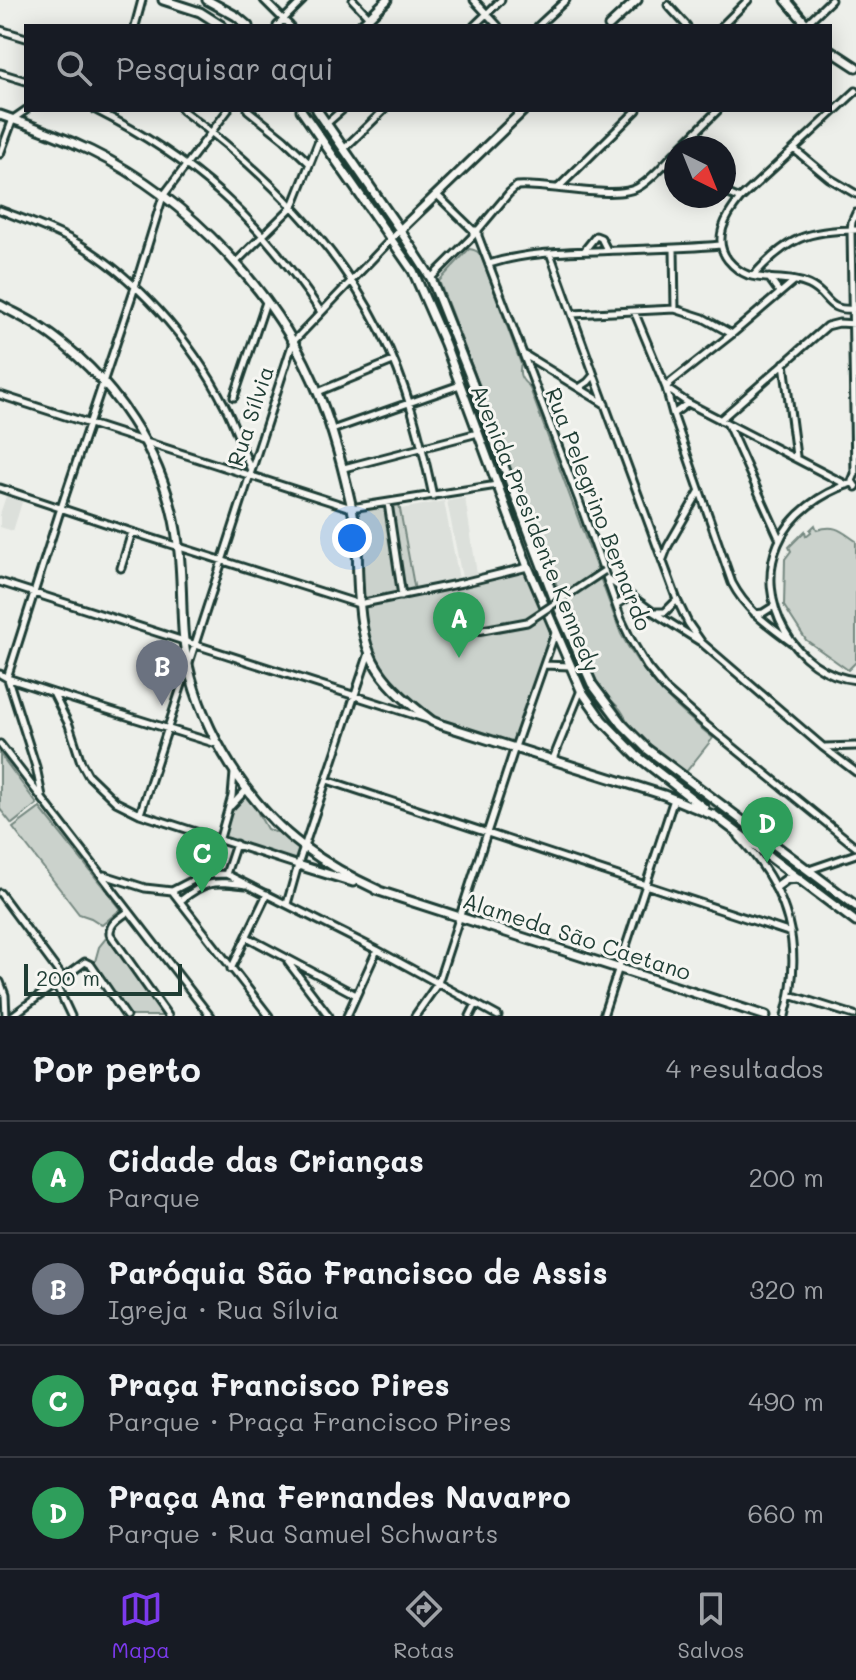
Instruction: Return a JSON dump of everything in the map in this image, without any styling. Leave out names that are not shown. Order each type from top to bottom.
[{"type":"main road","points":[[163,0],[195,10],[219,24]]},
{"type":"main road","points":[[207,0],[246,24]]},
{"type":"main road","points":[[362,24],[387,0]]},
{"type":"main road","points":[[611,24],[637,0]]},
{"type":"main road","points":[[786,0],[805,24]]},
{"type":"main road","points":[[832,51],[856,67]]},
{"type":"main road","name":"Avenida Presidente Kennedy","points":[[302,112],[413,271],[460,385],[528,567],[581,690],[602,720],[636,755],[856,922]]},
{"type":"main road","name":"Avenida Presidente Kennedy","points":[[318,112],[431,278],[569,632],[596,693],[647,749],[856,906]]},
{"type":"main road","name":"Rua Sílvia","points":[[400,230],[522,112]]},
{"type":"main road","points":[[0,115],[92,152],[163,196],[192,219],[235,263],[266,302],[293,342],[318,392],[332,430],[344,468],[356,528],[363,636],[380,673],[397,694],[432,721],[674,799],[715,816]]},
{"type":"main road","points":[[397,248],[400,230]]},
{"type":"main road","points":[[413,271],[422,279],[431,278]]},
{"type":"main road","points":[[427,302],[426,287],[431,278]]},
{"type":"main road","name":"Alameda São Caetano","points":[[0,305],[38,326],[74,354],[104,383],[147,443],[174,517],[188,667],[218,744],[233,768],[271,817],[304,847],[342,872],[378,890]]},
{"type":"main road","points":[[555,633],[559,629],[569,632]]},
{"type":"main road","points":[[570,666],[582,662]]},
{"type":"main road","name":"Alameda São Caetano","points":[[298,865],[766,1016]]},
{"type":"main road","points":[[776,887],[787,879],[798,878]]},
{"type":"street","points":[[136,24],[142,0]]},
{"type":"street","points":[[264,0],[288,24]]},
{"type":"street","points":[[279,24],[303,0]]},
{"type":"street","points":[[353,0],[369,17]]},
{"type":"street","points":[[474,0],[496,24]]},
{"type":"street","points":[[476,24],[501,0]]},
{"type":"street","points":[[540,24],[566,0]]},
{"type":"street","points":[[724,24],[748,0]]},
{"type":"street","points":[[807,24],[831,0]]},
{"type":"street","points":[[668,5],[685,24]]},
{"type":"street","points":[[0,30],[24,37]]},
{"type":"street","points":[[0,73],[24,80]]},
{"type":"street","points":[[854,309],[835,308],[808,284],[742,272],[726,257],[720,245],[723,225],[740,199],[856,91]]},
{"type":"street","points":[[0,154],[13,119],[24,111]]},
{"type":"street","points":[[100,112],[152,140],[187,164],[234,205],[264,235],[321,312]]},
{"type":"street","points":[[185,112],[253,167],[293,206],[350,282],[381,333],[393,361],[409,403],[433,496]]},
{"type":"street","points":[[42,798],[36,767],[7,678],[163,196],[227,112]]},
{"type":"street","points":[[250,112],[309,163]]},
{"type":"street","points":[[326,124],[340,112]]},
{"type":"street","points":[[344,149],[382,112]]},
{"type":"street","points":[[558,188],[635,112]]},
{"type":"street","points":[[692,136],[716,112]]},
{"type":"street","points":[[235,263],[293,206],[320,138]]},
{"type":"street","points":[[794,149],[829,178],[856,194]]},
{"type":"street","points":[[431,278],[517,186],[599,192],[634,189],[664,164]]},
{"type":"street","name":"Rua Pelegrino Bernardo","points":[[436,194],[476,233],[525,355],[540,375],[604,571],[638,654],[665,689],[856,847]]},
{"type":"street","points":[[736,197],[740,199]]},
{"type":"street","points":[[0,210],[71,240],[135,287],[162,315],[207,375],[230,417],[250,472]]},
{"type":"street","points":[[853,482],[856,427],[852,222],[856,213]]},
{"type":"street","name":"Rua Sílvia","points":[[140,814],[293,342],[400,230]]},
{"type":"street","points":[[753,276],[779,249],[799,238],[822,231],[854,230]]},
{"type":"street","points":[[584,251],[596,236],[601,238],[607,250]]},
{"type":"street","points":[[489,264],[550,253],[720,245]]},
{"type":"street","points":[[674,249],[675,309]]},
{"type":"street","points":[[550,253],[677,600],[702,643]]},
{"type":"street","points":[[768,277],[780,293]]},
{"type":"street","points":[[666,388],[794,281]]},
{"type":"street","points":[[234,397],[266,302]]},
{"type":"street","points":[[572,314],[675,309],[703,318],[732,334]]},
{"type":"street","points":[[634,311],[666,388],[732,583],[744,604],[812,662],[835,675],[856,680]]},
{"type":"street","points":[[720,420],[827,326],[854,324]]},
{"type":"street","points":[[525,355],[540,375],[578,388],[606,404]]},
{"type":"street","points":[[318,392],[393,361]]},
{"type":"street","points":[[784,363],[796,457]]},
{"type":"street","points":[[578,388],[594,375]]},
{"type":"street","points":[[332,430],[460,385]]},
{"type":"street","points":[[666,388],[720,420],[853,482]]},
{"type":"street","points":[[0,395],[147,443],[250,472],[351,508],[497,485]]},
{"type":"street","points":[[673,414],[688,403]]},
{"type":"street","points":[[728,424],[743,445],[780,540]]},
{"type":"street","points":[[344,468],[478,433]]},
{"type":"street","points":[[743,445],[754,437]]},
{"type":"street","points":[[791,642],[774,606],[771,583],[776,547],[788,527],[812,503],[853,482]]},
{"type":"street","points":[[0,488],[359,604],[528,567]]},
{"type":"street","points":[[663,559],[699,491]]},
{"type":"street","points":[[388,503],[402,596]]},
{"type":"street","points":[[689,511],[706,511]]},
{"type":"street","points":[[773,524],[788,527]]},
{"type":"street","points":[[121,568],[132,532]]},
{"type":"street","points":[[477,631],[527,622],[604,571]]},
{"type":"street","points":[[607,579],[702,643],[856,772]]},
{"type":"street","points":[[0,582],[432,721]]},
{"type":"street","points":[[616,605],[630,596]]},
{"type":"street","points":[[653,612],[665,612],[677,600]]},
{"type":"street","points":[[754,614],[763,613],[774,606]]},
{"type":"street","points":[[415,1016],[438,983],[555,633]]},
{"type":"street","points":[[287,904],[369,653]]},
{"type":"street","points":[[544,665],[570,666]]},
{"type":"street","points":[[0,674],[218,744]]},
{"type":"street","points":[[553,759],[581,690]]},
{"type":"street","points":[[53,693],[88,775],[116,802],[140,814],[298,865]]},
{"type":"street","points":[[0,744],[210,1016]]},
{"type":"street","points":[[823,747],[856,746]]},
{"type":"street","points":[[197,888],[201,854],[220,838],[230,806],[234,786],[233,768]]},
{"type":"street","points":[[327,780],[791,933]]},
{"type":"street","points":[[230,806],[247,789]]},
{"type":"street","points":[[603,1016],[674,799]]},
{"type":"street","points":[[732,829],[753,852],[776,887],[787,913],[794,957],[785,1016]]},
{"type":"street","points":[[226,874],[236,844]]},
{"type":"street","points":[[809,870],[856,854]]},
{"type":"street","points":[[172,891],[197,876],[226,874],[377,950],[498,1016]]},
{"type":"street","points":[[103,875],[145,888],[172,891],[269,1016]]},
{"type":"street","points":[[180,901],[197,888],[214,882],[250,886]]},
{"type":"street","points":[[0,893],[63,978]]},
{"type":"street","points":[[231,969],[267,894]]},
{"type":"street","points":[[129,911],[110,926],[110,934],[168,1016]]},
{"type":"street","points":[[247,937],[356,995]]},
{"type":"street","points":[[347,1016],[377,950]]},
{"type":"street","points":[[285,958],[325,1014]]},
{"type":"street","points":[[0,982],[9,1016],[83,963],[91,965],[126,1016]]},
{"type":"street","points":[[56,984],[71,1016]]},
{"type":"street","points":[[790,995],[854,1014]]},
{"type":"street","points":[[470,1016],[476,1004]]},
{"type":"shaded area","points":[[307,112],[313,112],[393,227],[390,232]]},
{"type":"shaded area","points":[[469,249],[478,252],[482,258],[521,364],[521,376],[529,386],[621,634],[661,691],[713,738],[686,772],[641,737],[590,669],[507,465],[509,461],[497,428],[439,281]]},
{"type":"shaded area","points":[[428,289],[434,293],[579,666],[573,669],[532,568]]},
{"type":"shaded area","points":[[7,493],[23,499],[13,531],[0,527],[0,514]]},
{"type":"shaded area","points":[[465,498],[477,574],[462,578],[447,501]]},
{"type":"shaded area","points":[[444,501],[459,579],[415,588],[401,509]]},
{"type":"shaded area","points":[[399,504],[415,591],[360,603],[355,510]]},
{"type":"shaded area","points":[[815,525],[817,530],[838,530],[856,541],[856,662],[848,670],[806,640],[784,606],[785,559],[791,551],[789,547],[805,531],[806,536],[811,532]]},
{"type":"shaded area","points":[[527,571],[552,637],[513,743],[441,721],[396,690],[369,649],[360,606]]},
{"type":"shaded area","points":[[581,667],[590,688],[627,733],[856,909],[856,919],[637,755],[584,692],[574,670]]},
{"type":"shaded area","points":[[0,754],[37,804],[12,824],[0,809]]},
{"type":"shaded area","points":[[247,791],[259,805],[258,813],[267,829],[283,831],[302,848],[297,862],[222,836],[231,808]]},
{"type":"shaded area","points":[[40,808],[121,909],[102,925],[79,914],[13,828]]},
{"type":"shaded area","points":[[107,937],[165,1016],[129,1016],[94,965],[99,947]]},
{"type":"place","name":"Cidade das Crianças","points":[[459,658]]},
{"type":"place","name":"Paróquia São Francisco de Assis","points":[[162,706]]},
{"type":"place","name":"Praça Ana Fernandes Navarro","points":[[767,863]]},
{"type":"place","name":"Praça Francisco Pires","points":[[202,893]]}]
